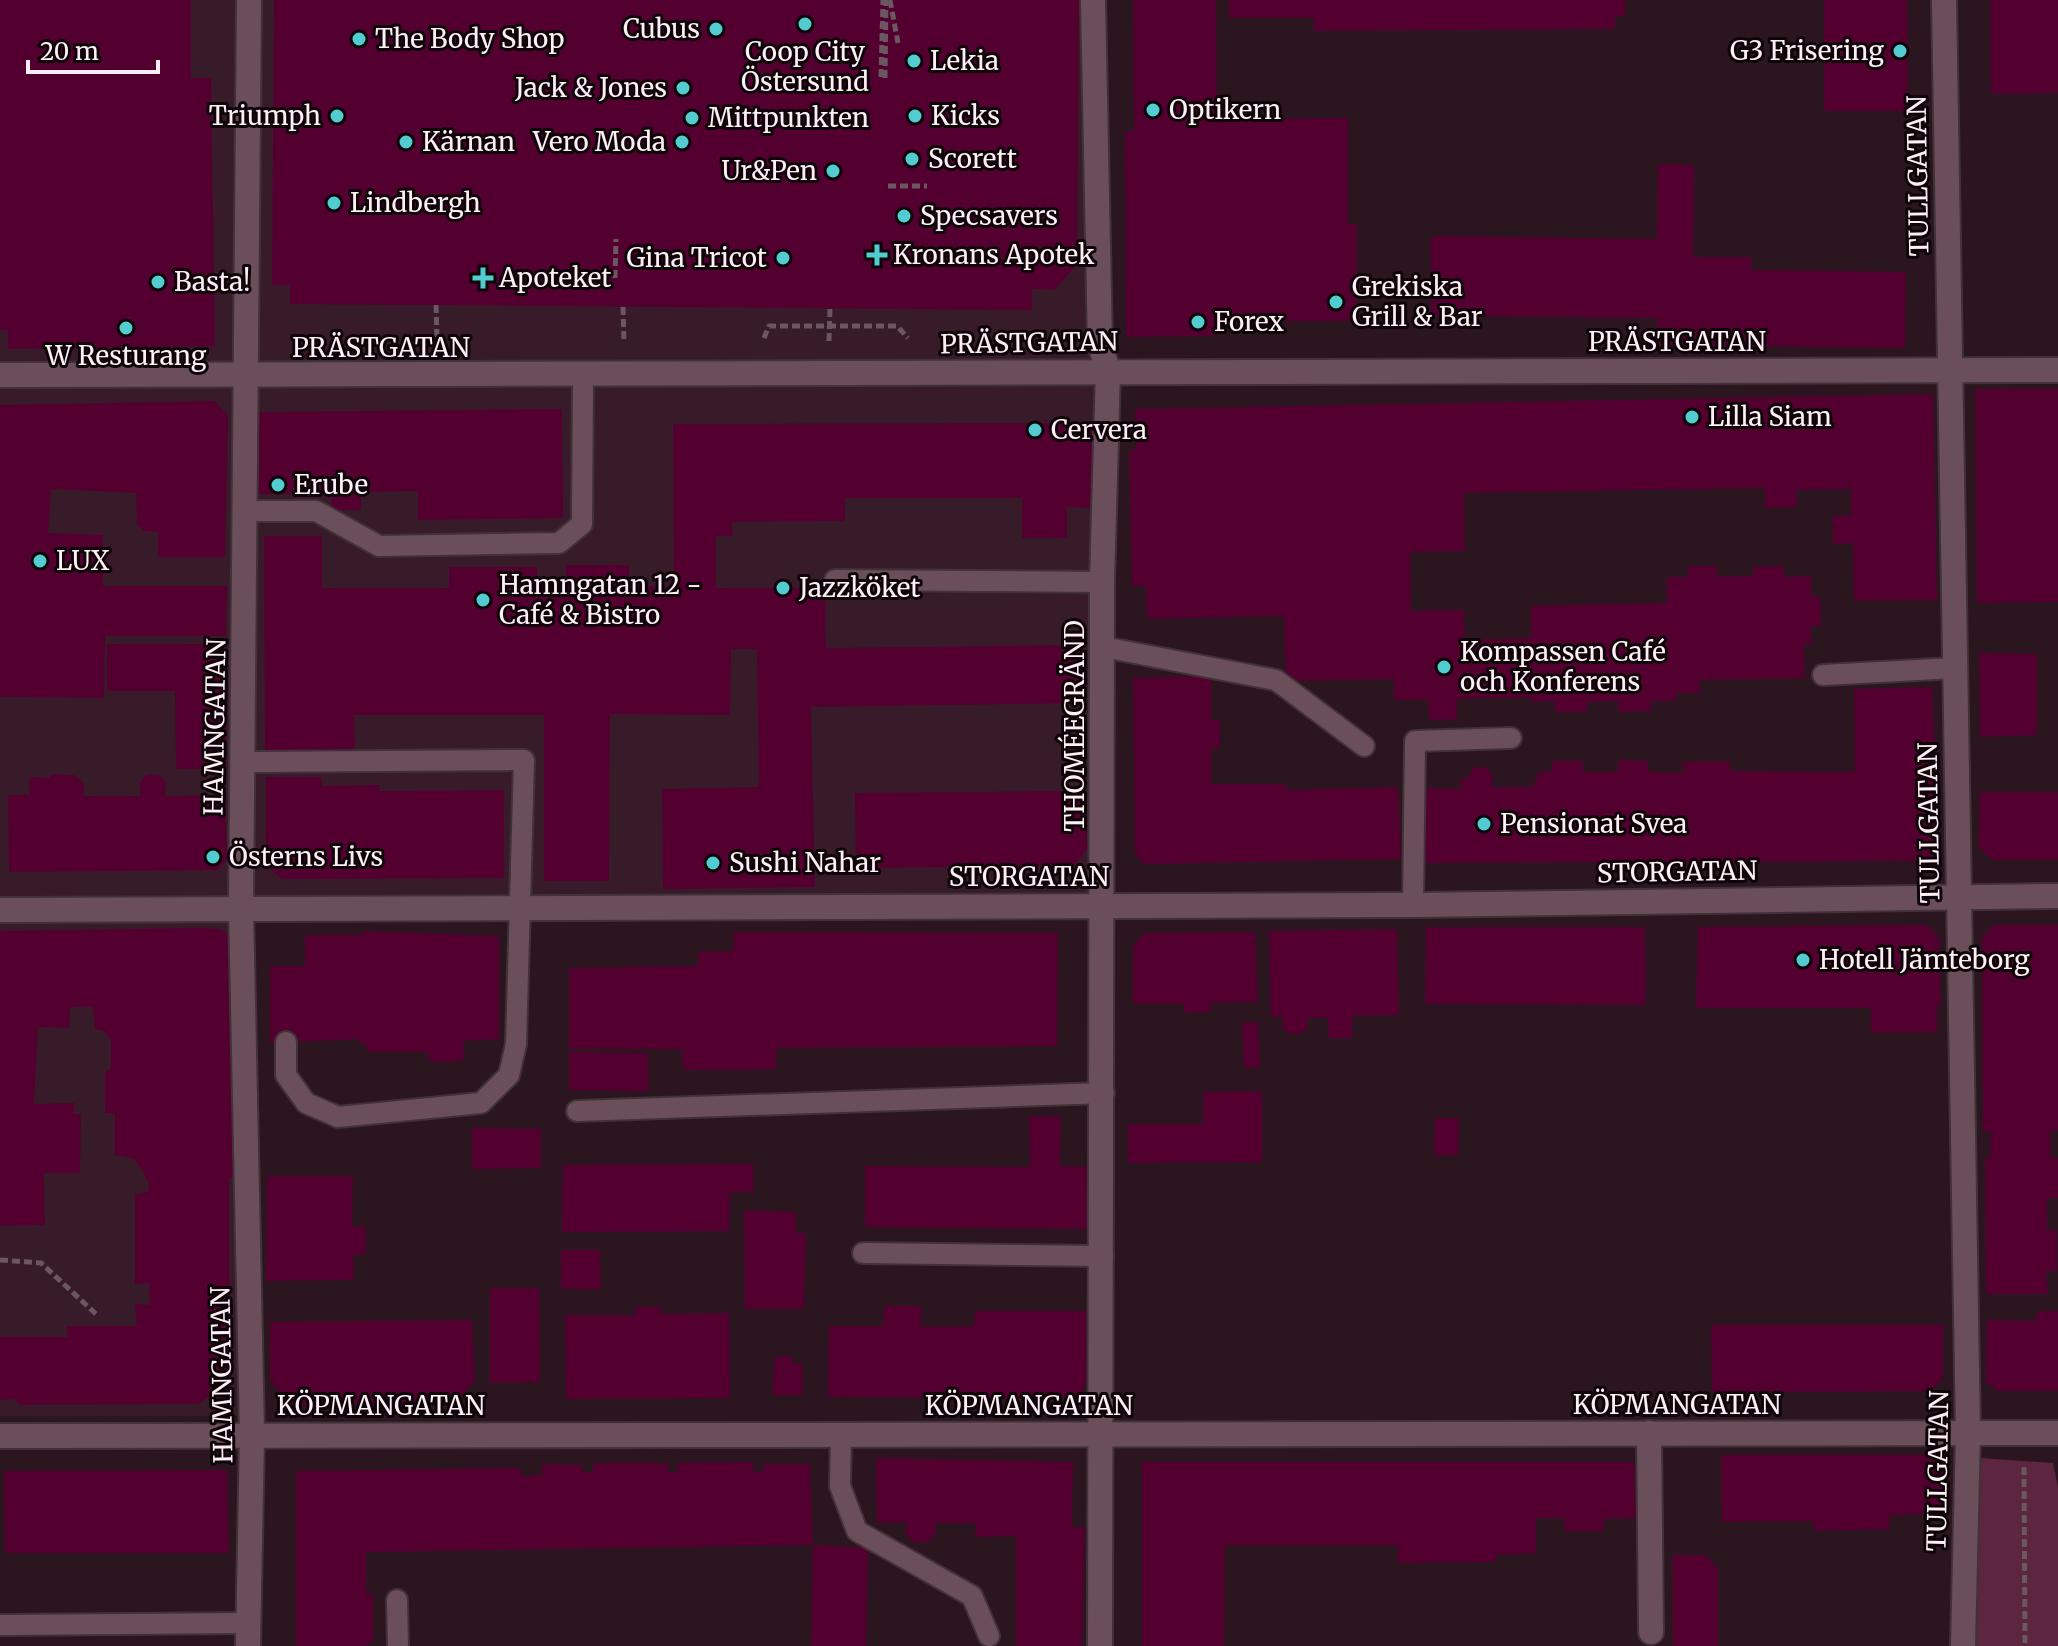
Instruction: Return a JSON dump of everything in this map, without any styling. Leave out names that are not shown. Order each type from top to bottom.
[{"type":"street","name":"HAMNGATAN","points":[[248,1634],[252,1434],[241,908],[249,0]]},
{"type":"street","name":"THOMÉEGRÄND","points":[[1093,0],[1100,345],[1108,370],[1102,582],[1104,1093],[1100,1646]]},
{"type":"street","name":"TULLGATAN","points":[[1944,0],[1968,1433],[1963,1646]]},
{"type":"street","name":"PRÄSTGATAN","points":[[0,375],[583,376],[1108,370],[2058,370]]},
{"type":"street","name":"STORGATAN","points":[[0,910],[1413,905],[2058,896]]},
{"type":"street","points":[[1649,1433],[1651,1632]]},
{"type":"street","name":"KÖPMANGATAN","points":[[0,1436],[2058,1433]]},
{"type":"lane","points":[[245,511],[316,511],[379,546],[559,543],[582,524],[583,376]]},
{"type":"lane","points":[[835,580],[1102,582]]},
{"type":"lane","points":[[1103,647],[1276,680],[1364,746]]},
{"type":"lane","points":[[1823,675],[1955,668]]},
{"type":"lane","points":[[1413,905],[1415,741],[1511,738]]},
{"type":"lane","points":[[242,762],[524,760],[516,1044],[509,1075],[481,1103],[338,1117],[306,1103],[286,1075],[286,1042]]},
{"type":"lane","points":[[577,1111],[1104,1093]]},
{"type":"lane","points":[[863,1253],[1103,1256]]},
{"type":"lane","points":[[841,1434],[840,1486],[857,1531],[972,1596],[989,1636]]},
{"type":"lane","points":[[397,1600],[398,1646]]},
{"type":"lane","points":[[1,1625],[248,1634]]},
{"type":"path","points":[[886,0],[898,43]]},
{"type":"path","points":[[883,78],[886,0]]},
{"type":"path","points":[[888,187],[926,187]]},
{"type":"path","points":[[613,278],[615,239]]},
{"type":"path","points":[[829,336],[830,309]]},
{"type":"path","points":[[0,1260],[41,1263],[96,1314]]},
{"type":"path","points":[[2024,1433],[2025,1646]]},
{"type":"shaded area","points":[[0,0],[1095,0],[1096,895],[237,897],[237,1416],[0,1416]]},
{"type":"shaded area","points":[[1979,1458],[2053,1463],[2058,1487],[2058,1646],[1976,1646]]},
{"type":"building","points":[[0,0],[191,0],[191,78],[211,78],[215,346],[8,349],[8,330],[0,330]]},
{"type":"building","points":[[274,0],[1079,0],[1077,265],[1054,290],[1032,289],[1032,310],[290,304],[290,285],[272,285]]},
{"type":"building","points":[[1133,0],[1216,0],[1217,119],[1348,118],[1348,224],[1357,224],[1357,321],[1227,321],[1226,309],[1214,309],[1214,336],[1126,337],[1125,131],[1134,131]]},
{"type":"building","points":[[1229,0],[1625,0],[1625,16],[1615,16],[1615,29],[1314,31],[1314,18],[1229,18]]},
{"type":"building","points":[[1824,0],[1907,0],[1908,111],[1824,111]]},
{"type":"building","points":[[1991,0],[2058,0],[2058,93],[1991,94]]},
{"type":"building","points":[[1658,164],[1694,165],[1693,257],[1751,257],[1751,270],[1906,272],[1905,348],[1657,345],[1657,318],[1431,316],[1431,236],[1657,239]]},
{"type":"building","points":[[1975,389],[2058,389],[2058,602],[1977,603]]},
{"type":"building","points":[[1933,394],[1937,600],[1854,601],[1853,543],[1833,544],[1833,516],[1851,515],[1851,489],[1796,490],[1797,507],[1765,508],[1765,488],[1464,493],[1465,551],[1410,552],[1411,611],[1464,610],[1465,640],[1531,638],[1531,606],[1667,603],[1667,577],[1689,577],[1688,566],[1717,566],[1717,577],[1753,576],[1753,567],[1784,566],[1784,577],[1811,576],[1811,596],[1820,596],[1821,626],[1811,626],[1811,644],[1804,644],[1805,678],[1700,680],[1700,693],[1676,693],[1676,701],[1651,701],[1651,711],[1618,712],[1618,701],[1587,702],[1587,712],[1555,712],[1555,701],[1532,702],[1532,697],[1457,699],[1457,719],[1429,720],[1428,700],[1394,700],[1394,679],[1286,681],[1284,616],[1147,619],[1146,586],[1132,586],[1129,450],[1136,450],[1135,409]]},
{"type":"building","points":[[215,401],[228,416],[225,557],[158,557],[158,532],[144,531],[137,524],[136,493],[51,489],[48,533],[103,535],[103,586],[227,586],[226,636],[105,636],[104,698],[0,697],[0,405]]},
{"type":"building","points":[[562,409],[563,518],[418,520],[418,491],[361,492],[361,510],[331,510],[332,494],[251,494],[251,412]]},
{"type":"building","points":[[1092,423],[1093,508],[1067,507],[1067,538],[1022,538],[1022,498],[845,498],[845,521],[732,522],[733,536],[716,536],[716,588],[825,588],[826,648],[1078,645],[1079,703],[811,707],[815,887],[663,889],[662,789],[759,787],[757,649],[731,649],[730,715],[610,714],[609,881],[544,881],[544,715],[354,715],[355,752],[265,752],[264,536],[322,536],[322,588],[449,588],[449,567],[537,567],[537,577],[566,577],[566,565],[629,565],[629,586],[674,587],[673,424]]},
{"type":"building","points":[[107,644],[226,644],[226,769],[176,769],[175,691],[107,691]]},
{"type":"building","points":[[1979,653],[2037,654],[2037,735],[1980,737]]},
{"type":"building","points":[[1211,676],[1211,720],[1220,719],[1220,749],[1211,749],[1211,784],[1286,784],[1286,790],[1398,787],[1401,859],[1144,864],[1135,853],[1133,678]]},
{"type":"building","points":[[1932,687],[1939,849],[1924,861],[1424,863],[1425,788],[1461,789],[1459,779],[1467,779],[1474,767],[1487,768],[1493,775],[1492,787],[1533,787],[1539,772],[1553,771],[1552,761],[1583,761],[1583,772],[1618,772],[1618,760],[1648,761],[1649,772],[1683,773],[1683,762],[1730,761],[1730,771],[1855,772],[1854,689]]},
{"type":"building","points":[[52,774],[74,775],[84,783],[83,796],[140,796],[140,782],[146,775],[158,774],[166,783],[165,796],[225,795],[227,859],[218,870],[9,872],[8,795],[29,795],[30,777],[49,778]]},
{"type":"building","points":[[266,777],[321,777],[322,786],[380,785],[379,791],[504,790],[504,878],[282,879],[266,866]]},
{"type":"building","points":[[1086,791],[1087,849],[1074,866],[856,868],[855,793]]},
{"type":"building","points":[[1980,792],[2058,792],[2058,860],[1993,860],[1979,848]]},
{"type":"building","points":[[1927,925],[1939,938],[1941,1005],[1937,1005],[1937,1032],[1871,1033],[1871,1008],[1696,1008],[1698,927]]},
{"type":"building","points":[[1994,925],[2058,925],[2058,1131],[2050,1131],[2051,1158],[2058,1158],[2058,1198],[2047,1198],[2047,1230],[2057,1230],[2057,1271],[2046,1271],[2048,1294],[1986,1294],[1985,1158],[1990,1158],[1991,1131],[1983,1132],[1982,937]]},
{"type":"building","points":[[1426,927],[1645,927],[1646,1005],[1425,1004]]},
{"type":"building","points":[[220,929],[229,934],[235,947],[236,1178],[229,1178],[229,1380],[199,1404],[20,1405],[14,1399],[0,1400],[0,1337],[68,1337],[66,1326],[137,1326],[135,1304],[150,1305],[149,1283],[135,1284],[135,1194],[148,1192],[149,1183],[135,1159],[115,1155],[115,1113],[105,1113],[105,1072],[111,1069],[111,1040],[104,1031],[95,1029],[93,1007],[70,1007],[69,1028],[38,1027],[34,1104],[75,1103],[73,1114],[81,1114],[80,1173],[44,1173],[45,1225],[0,1226],[0,931]]},
{"type":"building","points":[[1397,929],[1399,1015],[1353,1016],[1352,1038],[1329,1038],[1328,1018],[1308,1018],[1308,1027],[1300,1034],[1287,1033],[1282,1026],[1283,1016],[1271,1017],[1269,931]]},
{"type":"building","points":[[363,931],[499,936],[499,1039],[464,1041],[463,1061],[430,1062],[428,1052],[367,1052],[366,1044],[359,1044],[360,1039],[270,1043],[270,966],[305,966],[305,935],[363,935]]},
{"type":"building","points":[[734,932],[1058,933],[1057,1046],[777,1048],[776,1069],[683,1070],[682,1049],[569,1049],[569,968],[698,966],[698,952],[733,951]]},
{"type":"building","points":[[1255,932],[1258,1002],[1210,1003],[1211,1012],[1184,1013],[1184,1004],[1133,1004],[1133,946],[1144,933]]},
{"type":"building","points":[[1258,1022],[1260,1067],[1244,1068],[1242,1023]]},
{"type":"building","points":[[569,1052],[648,1053],[649,1091],[569,1090]]},
{"type":"building","points":[[1262,1091],[1262,1162],[1128,1163],[1128,1124],[1203,1124],[1203,1092]]},
{"type":"building","points":[[1029,1116],[1061,1117],[1060,1166],[1087,1167],[1087,1229],[865,1227],[865,1166],[1030,1167]]},
{"type":"building","points":[[1435,1118],[1459,1118],[1458,1155],[1434,1155]]},
{"type":"building","points":[[472,1128],[541,1129],[541,1168],[472,1169]]},
{"type":"building","points":[[753,1164],[754,1192],[730,1192],[729,1231],[562,1232],[563,1165]]},
{"type":"building","points":[[267,1176],[353,1176],[352,1226],[365,1226],[366,1254],[353,1255],[354,1280],[266,1281]]},
{"type":"building","points":[[744,1210],[796,1212],[796,1233],[806,1233],[804,1309],[745,1309]]},
{"type":"building","points":[[561,1250],[600,1250],[601,1289],[561,1289]]},
{"type":"building","points":[[490,1288],[539,1288],[540,1382],[490,1383]]},
{"type":"building","points":[[884,1306],[921,1306],[921,1327],[974,1326],[975,1311],[1086,1311],[1087,1378],[1083,1391],[1070,1398],[828,1397],[829,1326],[883,1326]]},
{"type":"building","points":[[635,1307],[662,1307],[662,1314],[729,1313],[730,1398],[566,1399],[565,1315],[636,1315]]},
{"type":"building","points":[[2037,1311],[2058,1311],[2058,1391],[1998,1391],[1986,1382],[1987,1320],[2036,1321]]},
{"type":"building","points":[[472,1320],[475,1380],[455,1404],[291,1405],[270,1380],[270,1322]]},
{"type":"building","points":[[1711,1325],[1943,1325],[1943,1378],[1931,1391],[1712,1392]]},
{"type":"building","points":[[792,1356],[793,1364],[802,1363],[803,1395],[772,1395],[775,1357]]},
{"type":"building","points":[[1721,1455],[1945,1455],[1947,1514],[1890,1515],[1889,1529],[1814,1531],[1814,1521],[1722,1522]]},
{"type":"building","points":[[876,1458],[1073,1462],[1072,1527],[1085,1527],[1082,1646],[1016,1646],[1016,1536],[975,1537],[976,1523],[936,1523],[935,1536],[925,1543],[914,1542],[906,1535],[906,1522],[877,1523]]},
{"type":"building","points":[[753,1462],[753,1471],[763,1472],[763,1464],[810,1464],[813,1545],[366,1552],[366,1592],[373,1594],[373,1642],[365,1646],[296,1646],[296,1471],[520,1468],[522,1476],[543,1475],[541,1464],[582,1465],[583,1472],[593,1472],[593,1463],[668,1463],[668,1472],[678,1472],[678,1463]]},
{"type":"building","points":[[1142,1462],[1634,1462],[1636,1518],[1604,1519],[1604,1531],[1564,1531],[1565,1518],[1536,1518],[1536,1553],[1495,1555],[1496,1562],[1398,1563],[1398,1545],[1225,1545],[1224,1646],[1142,1646]]},
{"type":"building","points":[[227,1470],[229,1553],[5,1553],[4,1471]]},
{"type":"building","points":[[813,1545],[868,1548],[866,1646],[811,1646]]},
{"type":"building","points":[[1673,1555],[1706,1555],[1718,1569],[1718,1646],[1673,1646]]},
{"type":"place","name":"Coop City Östersund","points":[[805,24]]},
{"type":"place","name":"Cubus","points":[[716,29]]},
{"type":"place","name":"The Body Shop","points":[[359,39]]},
{"type":"place","name":"G3 Frisering","points":[[1900,51]]},
{"type":"place","name":"Lekia","points":[[914,61]]},
{"type":"place","name":"Jack & Jones","points":[[683,88]]},
{"type":"place","name":"Optikern","points":[[1153,110]]},
{"type":"place","name":"Triumph","points":[[337,116]]},
{"type":"place","name":"Kicks","points":[[915,116]]},
{"type":"place","name":"Mittpunkten","points":[[692,118]]},
{"type":"place","name":"Kärnan","points":[[406,142]]},
{"type":"place","name":"Vero Moda","points":[[682,142]]},
{"type":"place","name":"Scorett","points":[[912,159]]},
{"type":"place","name":"Ur&Pen","points":[[833,171]]},
{"type":"place","name":"Lindbergh","points":[[334,203]]},
{"type":"place","name":"Specsavers","points":[[904,216]]},
{"type":"place","name":"Kronans Apotek","points":[[877,255]]},
{"type":"place","name":"Gina Tricot","points":[[783,258]]},
{"type":"place","name":"Apoteket","points":[[483,278]]},
{"type":"place","name":"Basta!","points":[[158,282]]},
{"type":"place","name":"Grekiska Grill & Bar","points":[[1336,302]]},
{"type":"place","name":"Forex","points":[[1198,322]]},
{"type":"place","name":"W Resturang","points":[[126,328]]},
{"type":"place","name":"Lilla Siam","points":[[1692,417]]},
{"type":"place","name":"Cervera","points":[[1035,430]]},
{"type":"place","name":"Erube","points":[[278,485]]},
{"type":"place","name":"LUX","points":[[40,561]]},
{"type":"place","name":"Jazzköket","points":[[783,588]]},
{"type":"place","name":"Hamngatan 12 - Café & Bistro","points":[[483,600]]},
{"type":"place","name":"Kompassen Café och Konferens","points":[[1444,667]]},
{"type":"place","name":"Pensionat Svea","points":[[1484,824]]},
{"type":"place","name":"Österns Livs","points":[[213,857]]},
{"type":"place","name":"Sushi Nahar","points":[[713,863]]},
{"type":"place","name":"Hotell Jämteborg","points":[[1803,960]]}]
